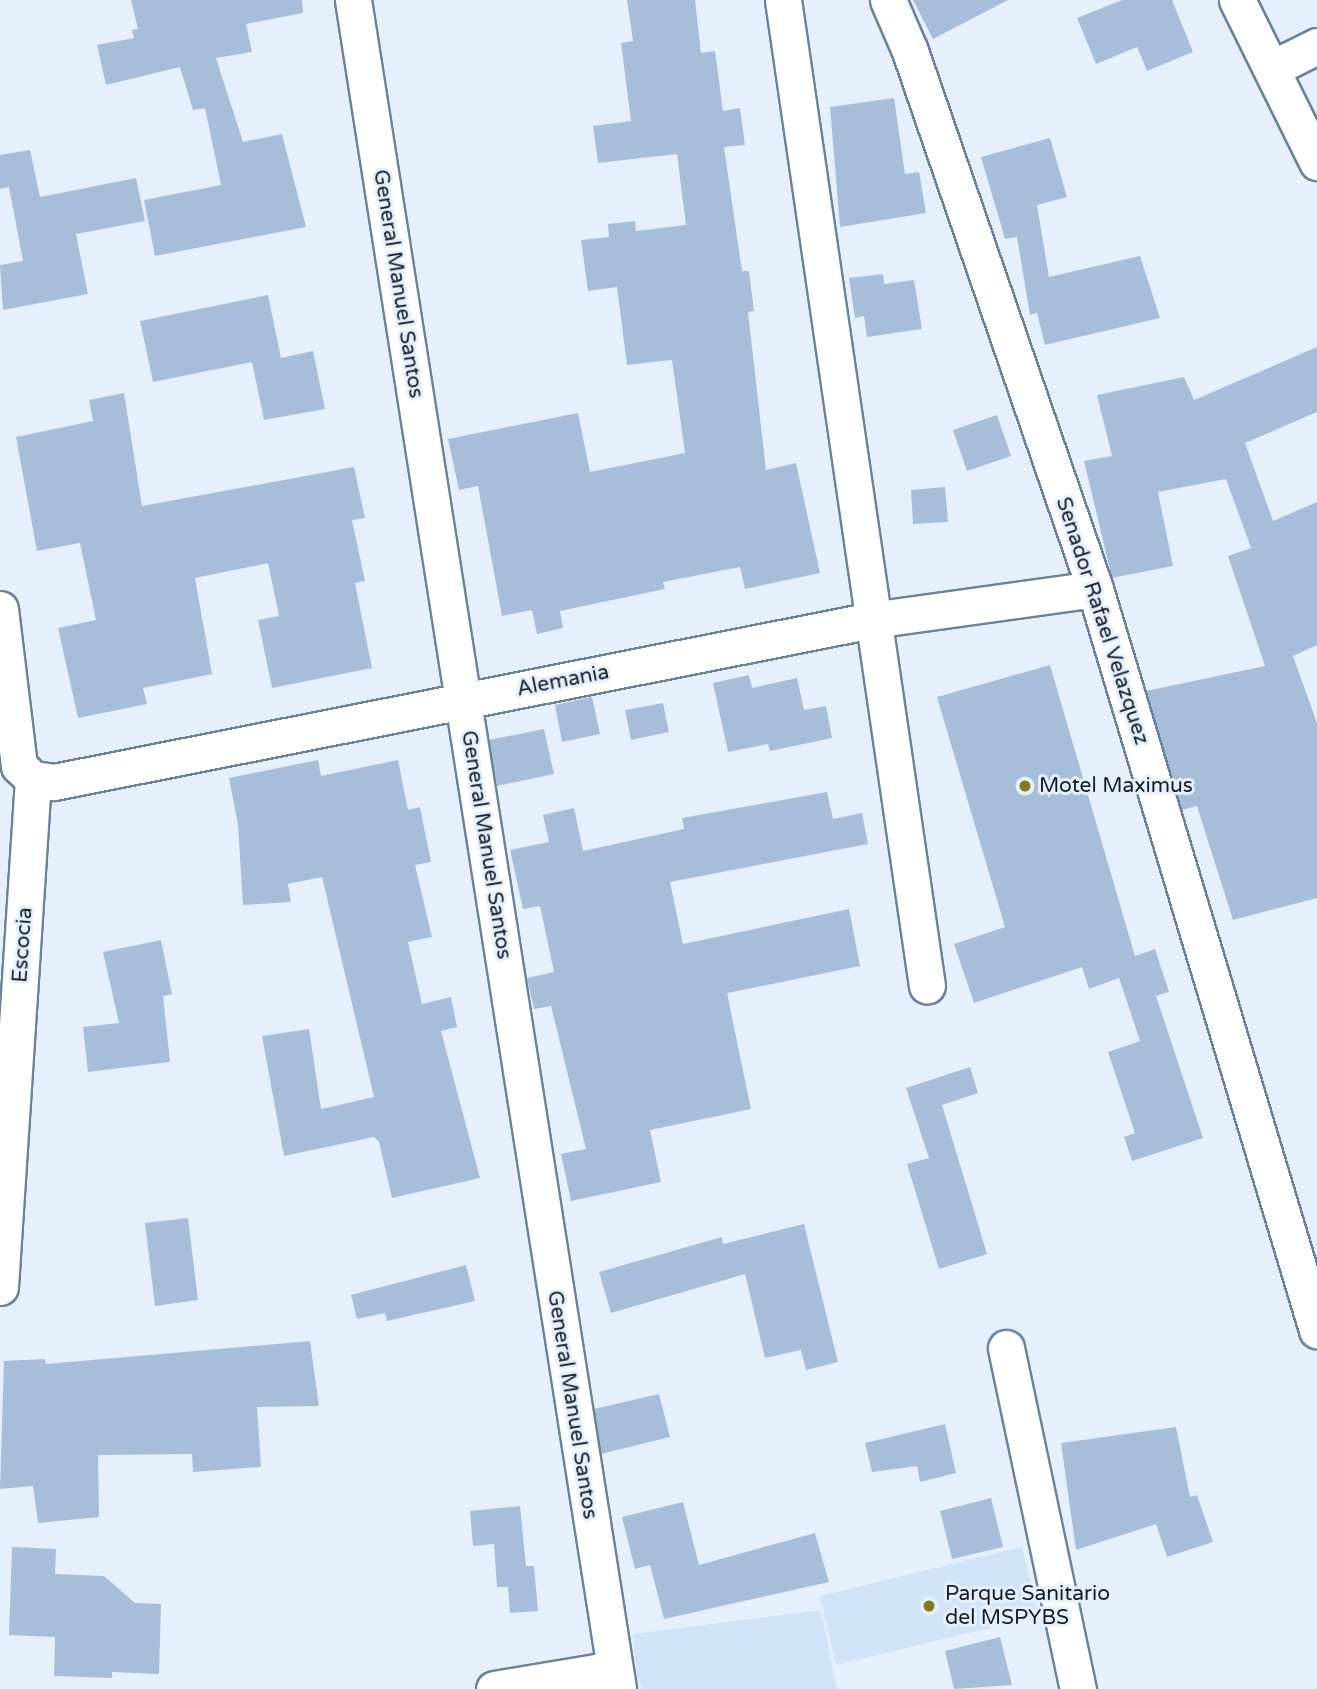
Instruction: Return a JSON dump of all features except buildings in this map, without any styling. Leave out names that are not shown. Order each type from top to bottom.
[{"type":"street","name":"General Manuel Santos","points":[[353,0],[616,1679]]},
{"type":"street","points":[[783,0],[927,986]]},
{"type":"street","name":"Senador Rafael Velazquez","points":[[888,0],[911,51],[1095,589],[1317,1330]]},
{"type":"street","points":[[1237,0],[1273,68],[1317,162]]},
{"type":"street","points":[[1273,68],[1317,46]]},
{"type":"street","name":"Alemania","points":[[33,779],[54,782],[872,620],[1095,589]]},
{"type":"street","points":[[0,609],[19,766],[33,779]]},
{"type":"street","name":"Escocia","points":[[0,1287],[33,779]]},
{"type":"street","points":[[1006,1348],[1078,1689]]},
{"type":"street","points":[[494,1689],[616,1679]]},
{"type":"shaded area","name":"Parque Sanitario del MSPYBS","points":[[1022,1547],[1039,1616],[836,1665],[820,1596]]},
{"type":"shaded area","points":[[821,1610],[837,1689],[642,1689],[637,1677],[633,1634]]},
{"type":"place","name":"Motel Maximus","points":[[1025,786]]},
{"type":"place","name":"Parque Sanitario del MSPYBS","points":[[929,1606]]}]
